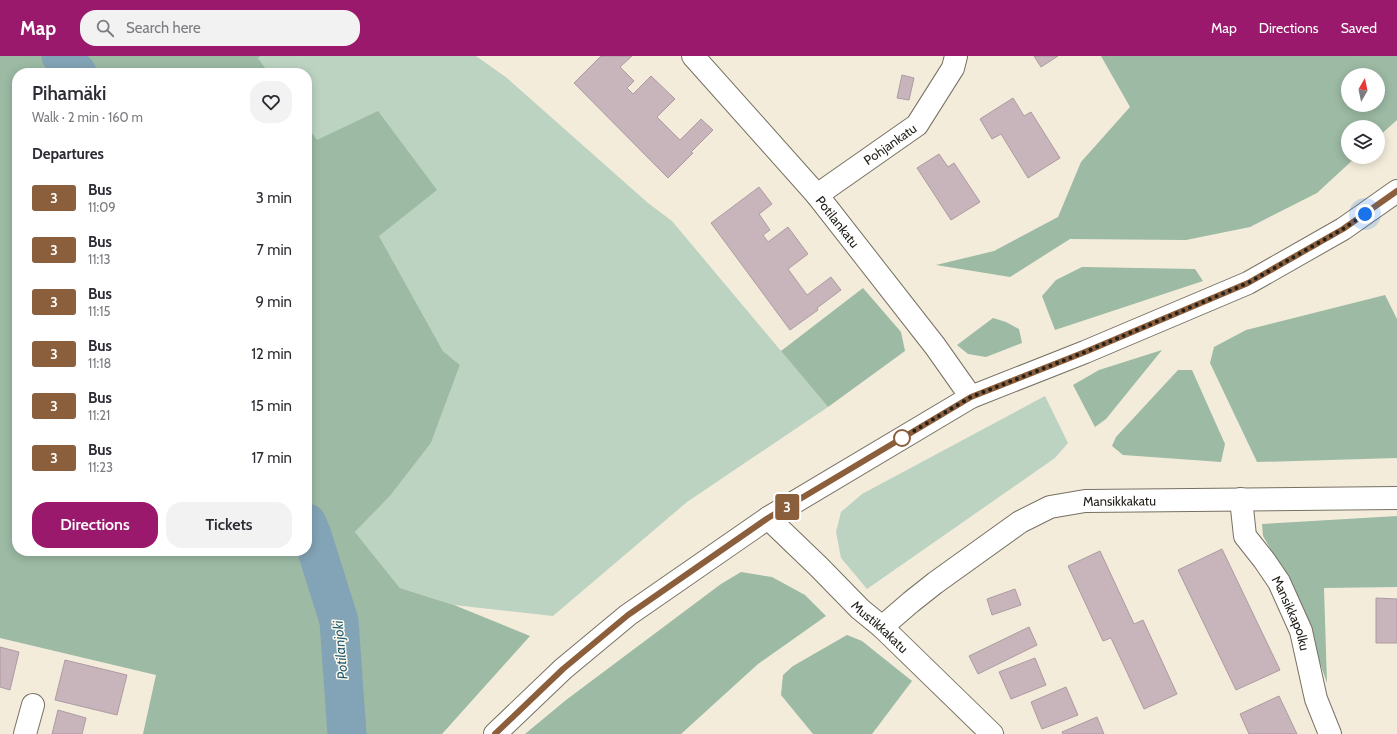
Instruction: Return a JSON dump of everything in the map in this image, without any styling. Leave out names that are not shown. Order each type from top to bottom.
[{"type":"street","name":"Potilankatu","points":[[693,56],[817,195],[935,346],[971,397]]},
{"type":"street","name":"Pohjankatu","points":[[817,195],[917,125],[953,68],[956,56]]},
{"type":"street","points":[[495,734],[563,669],[628,615],[768,518],[971,397],[1085,352],[1248,283],[1343,229],[1397,191]]},
{"type":"street","name":"Mansikkakatu","points":[[882,627],[929,588],[1020,522],[1050,507],[1085,501],[1397,498]]},
{"type":"street","name":"Mansikkapolku","points":[[1241,499],[1245,536],[1279,582],[1301,631],[1316,699],[1330,734]]},
{"type":"street","name":"Mustikkakatu","points":[[768,518],[860,609],[882,627],[992,734]]},
{"type":"street","points":[[25,734],[33,705]]},
{"type":"green space","points":[[0,56],[261,56],[258,58],[265,68],[12,68],[12,556],[312,556],[312,133],[317,140],[378,111],[437,190],[379,236],[443,351],[460,365],[431,443],[390,496],[355,532],[400,588],[454,605],[530,636],[442,734],[143,734],[156,675],[0,638]]},
{"type":"green space","points":[[261,56],[476,56],[507,78],[648,203],[672,221],[828,407],[687,502],[553,616],[454,605],[400,588],[355,532],[390,496],[431,443],[460,365],[443,351],[379,236],[312,134],[312,68],[265,68],[258,58]]},
{"type":"green space","points":[[1101,56],[1397,56],[1397,120],[1385,131],[1385,120],[1341,120],[1341,164],[1348,164],[1317,193],[1250,227],[1186,240],[1070,239],[1010,277],[936,265],[994,251],[1058,217],[1081,162],[1130,107]]},
{"type":"green space","points":[[1082,267],[1195,269],[1203,281],[1055,330],[1042,296],[1056,280]]},
{"type":"green space","points":[[863,288],[901,332],[905,351],[828,407],[781,351]]},
{"type":"green space","points":[[1385,295],[1397,319],[1397,458],[1257,462],[1210,363],[1214,347],[1246,330]]},
{"type":"green space","points":[[993,318],[1006,322],[1019,329],[1022,343],[986,357],[968,354],[957,345]]},
{"type":"green space","points":[[1162,350],[1106,419],[1095,427],[1073,385],[1099,370]]},
{"type":"green space","points":[[1178,370],[1192,370],[1225,444],[1221,462],[1123,455],[1112,446],[1116,437]]},
{"type":"green space","points":[[1045,396],[1068,443],[1055,458],[867,589],[841,558],[836,532],[841,512],[862,494]]},
{"type":"green space","points":[[1397,516],[1397,587],[1324,588],[1327,683],[1295,591],[1263,536],[1262,524]]},
{"type":"green space","points":[[741,572],[772,577],[805,595],[826,616],[758,664],[681,734],[525,734],[566,700],[721,584]]},
{"type":"green space","points":[[847,635],[862,641],[912,681],[872,734],[813,734],[781,695],[783,675],[793,666]]},
{"type":"building","points":[[601,56],[632,56],[620,67],[634,81],[627,88],[633,94],[651,76],[675,99],[657,117],[680,140],[701,119],[713,130],[668,178],[574,83]]},
{"type":"building","points":[[1034,56],[1058,56],[1041,67]]},
{"type":"building","points":[[902,75],[914,78],[909,100],[897,98]]},
{"type":"building","points":[[1013,98],[1024,116],[1031,112],[1060,158],[1028,178],[1001,134],[992,139],[980,119]]},
{"type":"building","points":[[939,154],[948,167],[954,163],[980,202],[951,220],[917,168]]},
{"type":"building","points":[[759,187],[772,204],[759,214],[770,230],[763,235],[768,242],[788,227],[808,254],[788,269],[807,295],[831,277],[841,290],[817,308],[818,310],[790,330],[711,223]]},
{"type":"building","points":[[1222,549],[1280,670],[1236,690],[1178,570]]},
{"type":"building","points":[[1100,551],[1134,624],[1143,620],[1177,694],[1144,709],[1111,638],[1103,641],[1068,566]]},
{"type":"building","points":[[1015,589],[1021,605],[992,615],[987,599]]},
{"type":"building","points":[[1376,598],[1397,599],[1397,643],[1376,643]]},
{"type":"building","points":[[1029,627],[1037,645],[978,674],[969,656]]},
{"type":"building","points":[[0,647],[19,652],[10,690],[0,687]]},
{"type":"building","points":[[1035,658],[1046,685],[1011,699],[999,672]]},
{"type":"building","points":[[65,660],[127,675],[117,715],[55,700]]},
{"type":"building","points":[[1066,687],[1078,715],[1042,729],[1031,702]]},
{"type":"building","points":[[1279,696],[1297,734],[1249,734],[1240,714]]},
{"type":"building","points":[[58,710],[86,718],[82,734],[52,734]]},
{"type":"building","points":[[1097,717],[1104,734],[1063,734],[1062,732]]},
{"type":"waterway","name":"Potilanjoki","points":[[61,56],[72,68]]},
{"type":"waterway","name":"Potilanjoki","points":[[312,535],[339,621],[347,734]]},
{"type":"bus line","name":"3","points":[[495,734],[563,669],[628,615],[768,518],[971,397],[1085,352],[1248,283],[1343,229],[1397,191]]},
{"type":"route","points":[[902,438],[971,397],[1085,352],[1248,283],[1343,229],[1365,214]]}]
